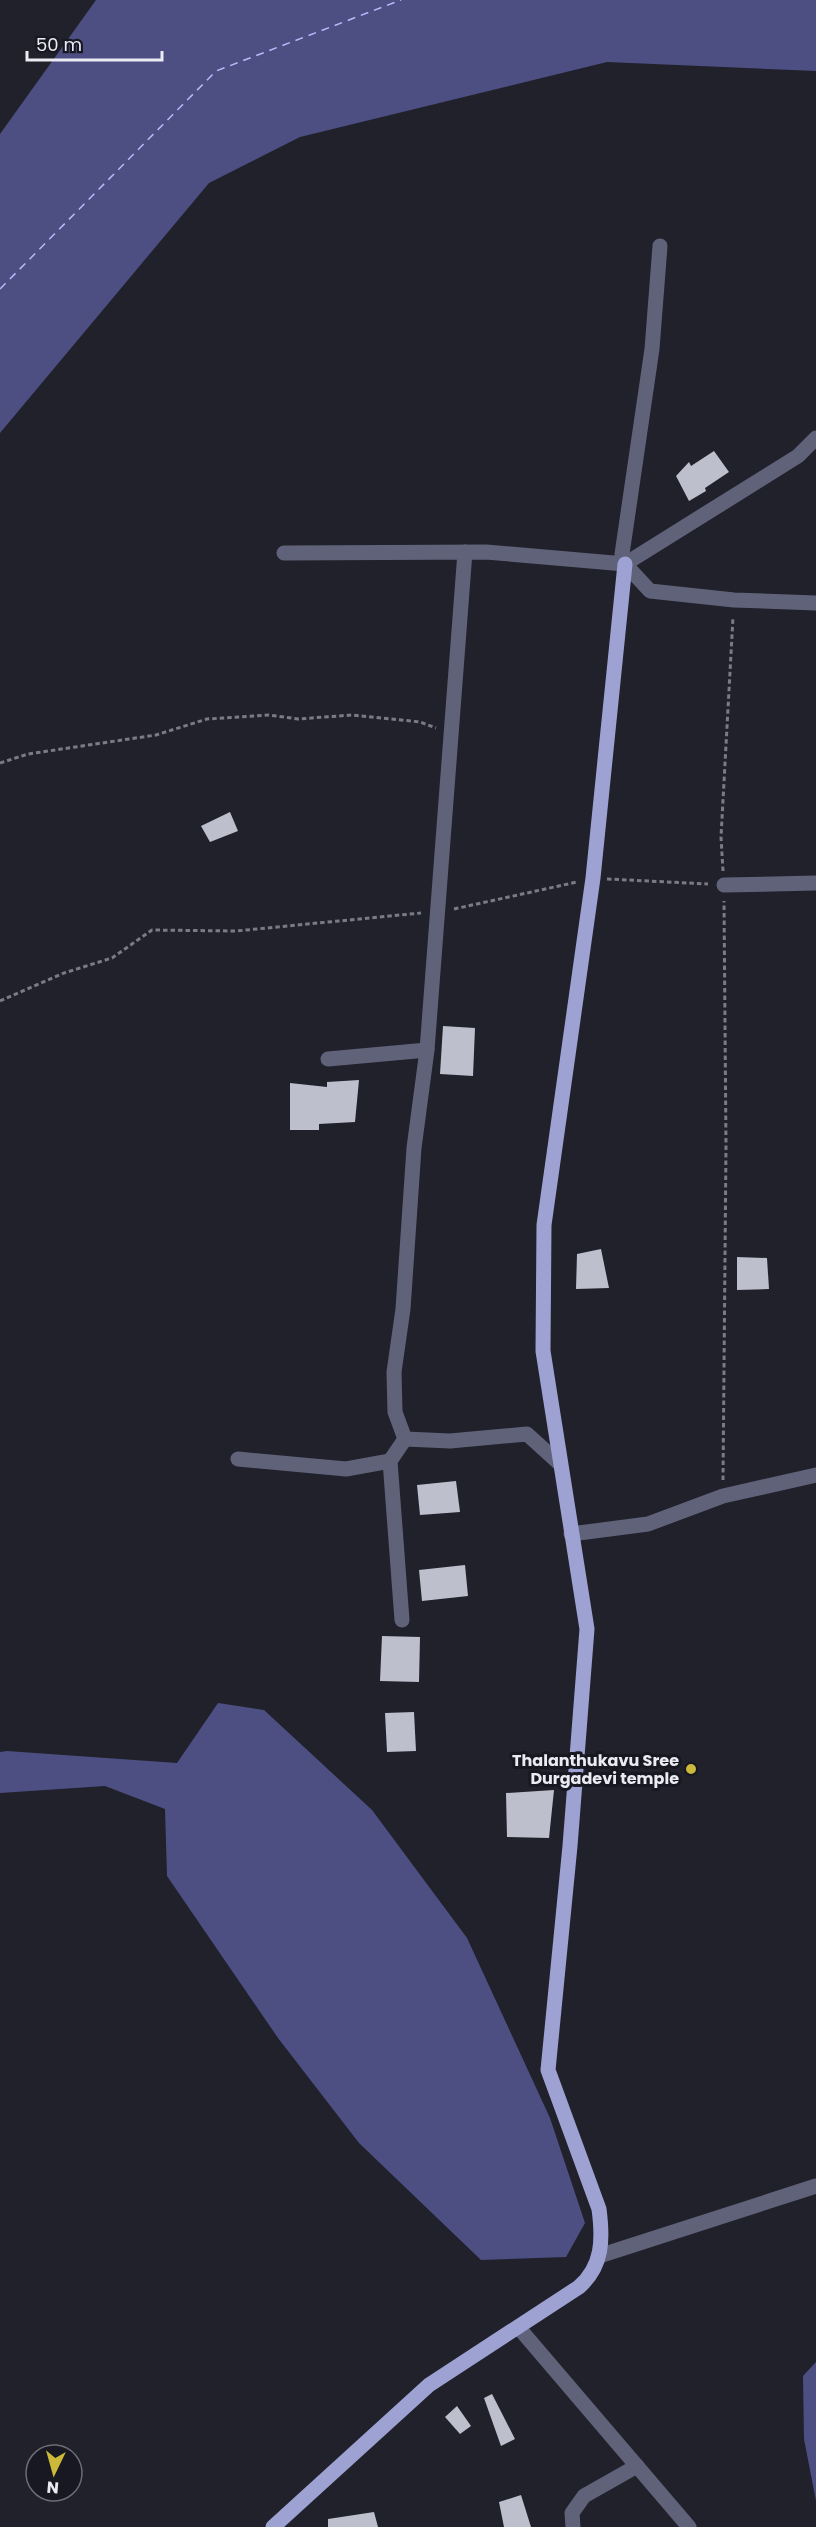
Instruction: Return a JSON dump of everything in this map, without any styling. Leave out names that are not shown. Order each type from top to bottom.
[{"type":"main road","points":[[273,2527],[429,2385],[519,2328],[593,2275],[599,2256],[602,2231],[599,2209],[548,2070],[570,1846],[587,1629],[543,1351],[544,1225],[594,878],[625,564]]},
{"type":"street","points":[[660,246],[652,349],[622,554],[625,564],[650,591],[734,600],[816,603]]},
{"type":"street","points":[[284,553],[465,552],[625,564],[798,456],[816,438]]},
{"type":"street","points":[[405,1439],[395,1412],[394,1372],[404,1309],[414,1148],[427,1050],[465,552]]},
{"type":"street","points":[[724,885],[816,883]]},
{"type":"street","points":[[328,1059],[427,1050]]},
{"type":"street","points":[[405,1439],[450,1441],[527,1434],[560,1464]]},
{"type":"street","points":[[402,1620],[390,1461],[405,1439]]},
{"type":"street","points":[[238,1459],[346,1469],[390,1461]]},
{"type":"street","points":[[571,1534],[648,1524],[723,1496],[816,1475]]},
{"type":"street","points":[[599,2256],[816,2186]]},
{"type":"street","points":[[519,2328],[689,2527]]},
{"type":"street","points":[[573,2527],[573,2513],[584,2496],[637,2466]]},
{"type":"path","points":[[723,1496],[726,1146],[722,837],[734,600]]},
{"type":"path","points":[[0,762],[28,754],[156,735],[207,719],[269,715],[298,719],[352,715],[420,722],[451,734]]},
{"type":"path","points":[[0,1001],[64,973],[112,958],[152,930],[236,931],[401,913],[437,912]]},
{"type":"water","points":[[96,0],[816,0],[816,71],[607,62],[300,137],[209,183],[0,433],[0,134]]},
{"type":"water","points":[[218,1703],[264,1710],[372,1810],[467,1938],[550,2118],[585,2223],[566,2257],[481,2260],[359,2143],[278,2038],[167,1876],[165,1809],[105,1786],[0,1793],[0,1752],[177,1763]]},
{"type":"water","points":[[816,2362],[816,2501],[804,2439],[803,2376]]},
{"type":"building","points":[[714,451],[729,472],[705,488],[706,491],[689,501],[676,476],[689,462],[691,466]]},
{"type":"building","points":[[230,812],[238,831],[210,842],[201,826]]},
{"type":"building","points":[[443,1026],[475,1028],[473,1076],[440,1074]]},
{"type":"building","points":[[359,1080],[355,1122],[319,1124],[319,1130],[290,1130],[290,1083],[327,1087],[327,1082]]},
{"type":"building","points":[[601,1249],[609,1288],[576,1289],[577,1254]]},
{"type":"building","points":[[737,1257],[767,1258],[769,1289],[737,1290]]},
{"type":"building","points":[[456,1481],[460,1512],[420,1515],[417,1485]]},
{"type":"building","points":[[465,1565],[468,1596],[422,1601],[419,1570]]},
{"type":"building","points":[[382,1636],[420,1637],[419,1682],[380,1681]]},
{"type":"building","points":[[414,1712],[416,1751],[387,1752],[385,1713]]},
{"type":"building","points":[[554,1790],[549,1838],[507,1837],[506,1793]]},
{"type":"building","points":[[492,2394],[515,2439],[501,2446],[484,2398]]},
{"type":"building","points":[[457,2406],[471,2426],[460,2434],[445,2417]]},
{"type":"building","points":[[521,2495],[531,2527],[504,2527],[499,2502]]},
{"type":"building","points":[[374,2512],[378,2527],[328,2527],[328,2519]]},
{"type":"ferry route","points":[[0,289],[216,71],[401,0]]},
{"type":"place","name":"Thalanthukavu Sree Durgadevi temple","points":[[691,1769]]}]
